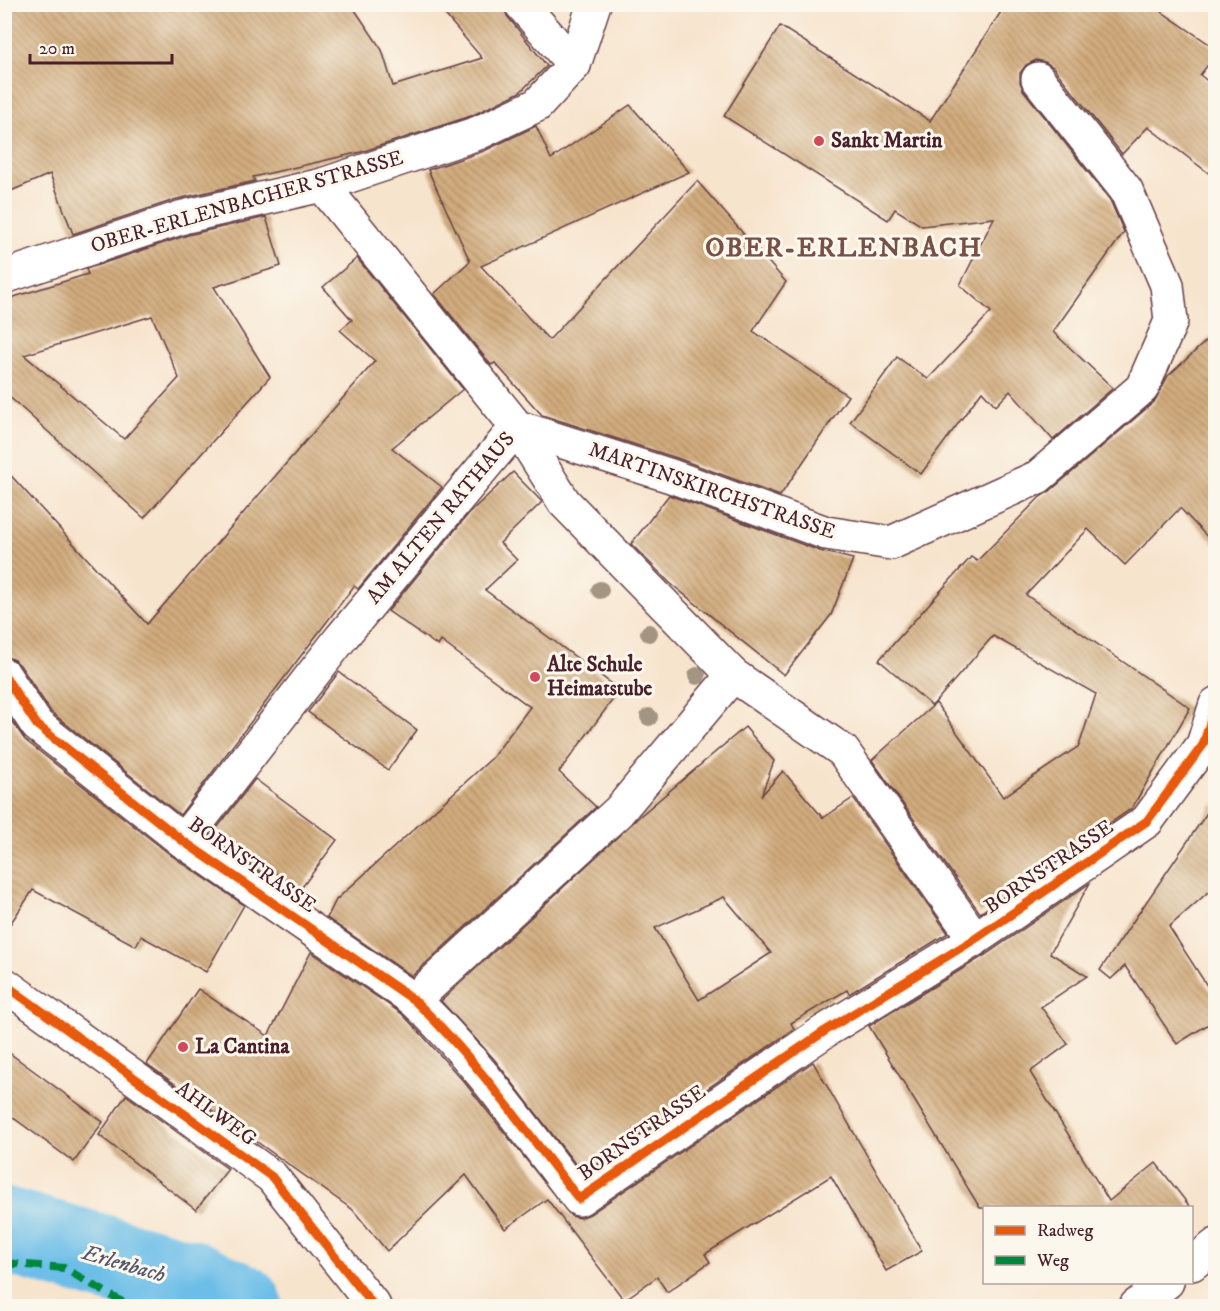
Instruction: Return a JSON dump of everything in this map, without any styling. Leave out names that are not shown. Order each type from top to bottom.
[{"type":"street","points":[[521,4],[574,64]]},
{"type":"street","name":"OBER-ERLENBACHER STRASSE","points":[[4,277],[183,217],[322,185],[478,133],[537,105],[574,64],[594,4]]},
{"type":"street","name":"MARTINSKIRCHSTRASSE","points":[[517,427],[671,476],[826,533],[891,543],[1038,477],[1142,388],[1171,321],[1167,285],[1126,190],[1038,79]]},
{"type":"street","points":[[322,185],[517,427]]},
{"type":"street","name":"AM ALTEN RATHAUS","points":[[183,841],[341,638],[517,427],[564,502],[733,675],[843,752],[975,939]]},
{"type":"street","name":"BORNSTRASSE","points":[[4,675],[38,725],[183,841],[414,999],[439,1024],[491,1085],[579,1199],[825,1031],[975,939],[1147,821],[1209,749],[1215,704]]},
{"type":"street","points":[[414,999],[620,811],[733,675]]},
{"type":"street","name":"AHLWEG","points":[[4,984],[272,1177],[374,1306]]},
{"type":"street","points":[[1193,1262],[1215,1245]]},
{"type":"street","points":[[1136,1306],[1164,1284]]},
{"type":"building","points":[[4,4],[169,4],[170,10],[207,5],[351,4],[382,50],[393,86],[482,58],[436,4],[503,4],[507,16],[547,66],[520,92],[471,116],[361,152],[253,177],[255,181],[177,199],[73,234],[50,174],[4,194]]},
{"type":"building","points":[[1006,4],[1150,4],[1215,48],[1215,56],[1200,75],[1215,87],[1215,178],[1148,127],[1122,154],[1053,67],[1036,60],[1026,65],[1020,73],[1023,90],[1110,200],[1124,232],[1053,332],[1113,388],[1053,440],[1010,391],[996,406],[982,391],[921,474],[850,422],[897,357],[928,379],[991,312],[960,285],[994,218],[922,226],[895,209],[888,220],[724,116],[780,26],[930,121]]},
{"type":"building","points":[[630,105],[689,172],[481,266],[549,340],[697,181],[786,282],[753,331],[848,396],[780,496],[677,458],[542,415],[495,363],[491,365],[434,294],[470,261],[428,170],[484,151],[536,126],[551,159]]},
{"type":"building","points":[[266,217],[281,266],[214,287],[270,377],[144,518],[4,392],[4,300],[88,274],[86,269],[188,235]],"holes":[[[152,316],[179,378],[124,439],[24,355]]]},
{"type":"building","points":[[357,258],[463,389],[392,448],[442,487],[358,589],[354,586],[180,815],[51,712],[20,665],[13,659],[4,657],[4,468],[147,624],[375,361],[340,330],[352,320],[323,287]]},
{"type":"building","points":[[1215,333],[1215,545],[1180,508],[1125,565],[1088,529],[1026,595],[1190,708],[1132,808],[980,913],[872,760],[936,703],[1003,797],[1079,746],[1096,694],[993,636],[932,706],[879,660],[971,557],[977,561],[1040,497],[1154,402],[1168,376]]},
{"type":"building","points":[[513,472],[542,502],[500,543],[517,560],[485,590],[620,690],[559,772],[596,807],[412,976],[327,918],[336,900],[492,758],[530,707],[441,641],[438,646],[388,611],[470,512]]},
{"type":"building","points":[[669,495],[820,551],[853,559],[831,615],[784,675],[670,583],[631,544]]},
{"type":"building","points":[[339,672],[417,730],[388,770],[308,712]]},
{"type":"building","points":[[4,710],[25,740],[172,856],[244,905],[206,972],[141,936],[136,946],[33,890],[4,933]]},
{"type":"building","points":[[745,727],[774,761],[761,796],[783,771],[823,818],[853,798],[948,933],[849,994],[847,990],[791,1023],[794,1029],[583,1174],[494,1059],[441,1001],[640,816]],"holes":[[[724,897],[771,953],[699,1000],[655,928]]]},
{"type":"building","points":[[255,779],[337,840],[300,890],[266,866],[262,873],[210,837]]},
{"type":"building","points":[[1215,801],[1215,886],[1169,927],[1215,998],[1215,1020],[1177,1044],[1125,966],[1111,979],[1100,970]]},
{"type":"building","points":[[1090,883],[1050,953],[1087,976],[1041,1007],[1068,1044],[1030,1072],[1109,1201],[1156,1163],[1189,1206],[983,1206],[980,1208],[869,1026],[985,955]]},
{"type":"building","points":[[311,952],[402,1014],[465,1083],[571,1216],[580,1218],[590,1214],[813,1062],[922,1251],[886,1271],[831,1176],[705,1254],[710,1262],[667,1292],[657,1277],[624,1300],[547,1199],[505,1229],[466,1175],[387,1251],[353,1210],[147,1064],[198,989],[268,1036]]},
{"type":"building","points":[[4,1049],[103,1122],[74,1162],[4,1111]]},
{"type":"building","points":[[126,1095],[228,1169],[196,1210],[99,1135]]},
{"type":"waterway","name":"Erlenbach","points":[[4,1230],[189,1282],[240,1306]]},
{"type":"marked path","points":[[4,1263],[64,1268],[129,1306]]},
{"type":"cycle path","points":[[4,675],[37,725],[183,841],[414,1000],[479,1071],[579,1199],[825,1031],[975,939],[1147,821],[1203,745],[1216,704]]},
{"type":"cycle path","points":[[4,984],[272,1177],[374,1306]]},
{"type":"place","name":"Sankt Martin","points":[[819,141]]},
{"type":"place","name":"Alte Schule Heimatstube","points":[[535,677]]},
{"type":"place","name":"La Cantina","points":[[183,1047]]},
{"type":"district","name":"OBER-ERLENBACH","points":[[844,248]]}]
